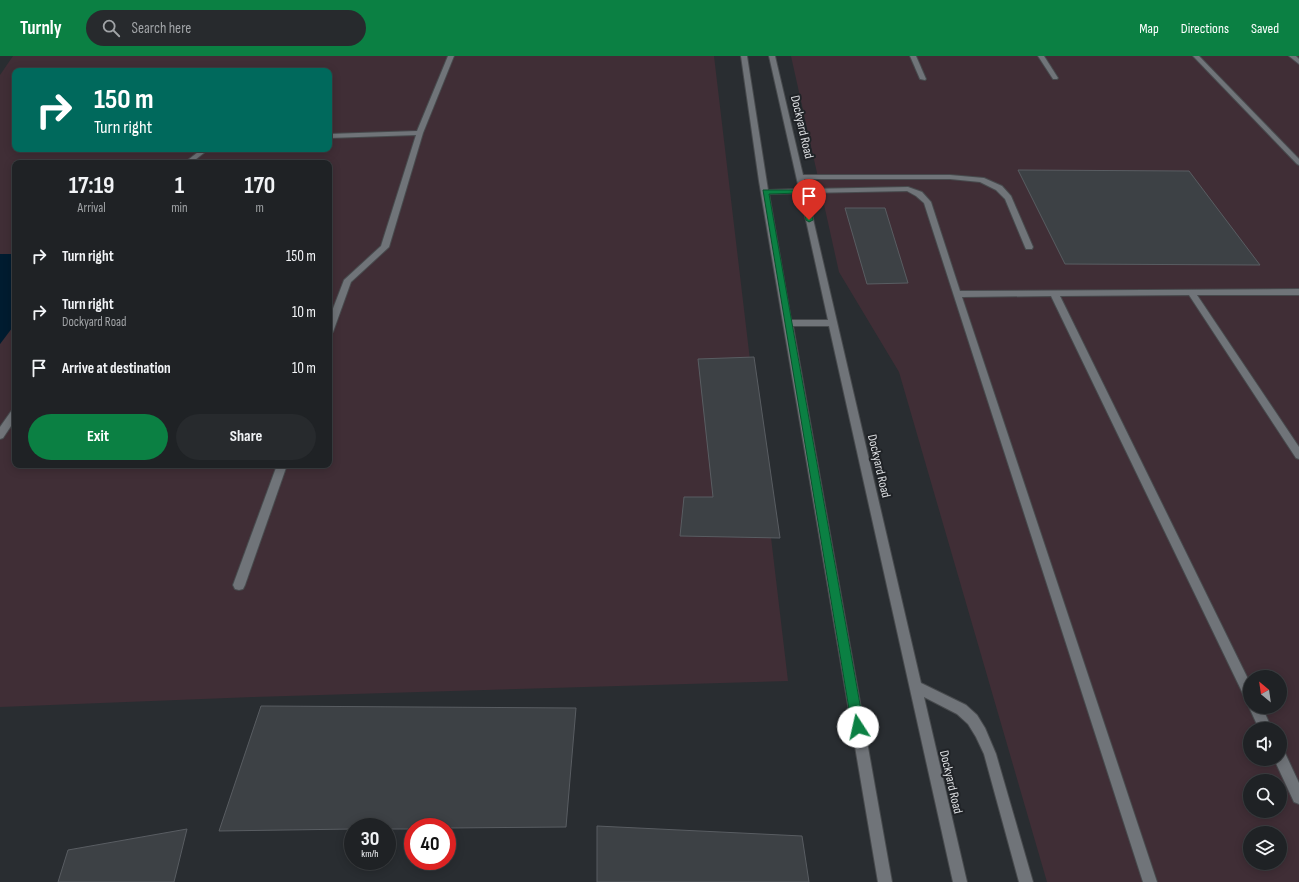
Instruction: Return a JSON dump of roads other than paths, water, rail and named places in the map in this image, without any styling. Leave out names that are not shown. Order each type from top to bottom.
[{"type":"street","points":[[332,324],[347,282],[355,273],[377,256],[385,247],[420,133],[451,56]]},
{"type":"street","points":[[744,56],[765,192],[885,882]]},
{"type":"street","name":"Dockyard Road","points":[[772,56],[960,882]]},
{"type":"street","points":[[913,56],[922,79]]},
{"type":"street","points":[[1041,56],[1054,78]]},
{"type":"street","points":[[1196,56],[1299,163]]},
{"type":"street","points":[[1292,56],[1299,62]]},
{"type":"street","points":[[332,136],[420,133]]},
{"type":"street","points":[[191,160],[202,152]]},
{"type":"street","points":[[800,177],[950,177],[981,180],[999,188],[1008,198],[1028,247]]},
{"type":"street","points":[[765,192],[908,189],[919,194],[927,202],[1150,882]]},
{"type":"street","points":[[1191,292],[1299,455]]},
{"type":"street","points":[[957,294],[1299,292]]},
{"type":"street","points":[[1054,293],[1243,682]]},
{"type":"street","points":[[788,323],[832,323]]},
{"type":"street","points":[[0,435],[12,417]]},
{"type":"street","points":[[239,585],[281,468]]},
{"type":"street","points":[[916,687],[960,708],[973,719],[983,735],[990,754],[1026,882]]},
{"type":"street","points":[[1284,766],[1299,798]]},
{"type":"water","points":[[0,254],[12,254],[12,328],[0,344]]}]
